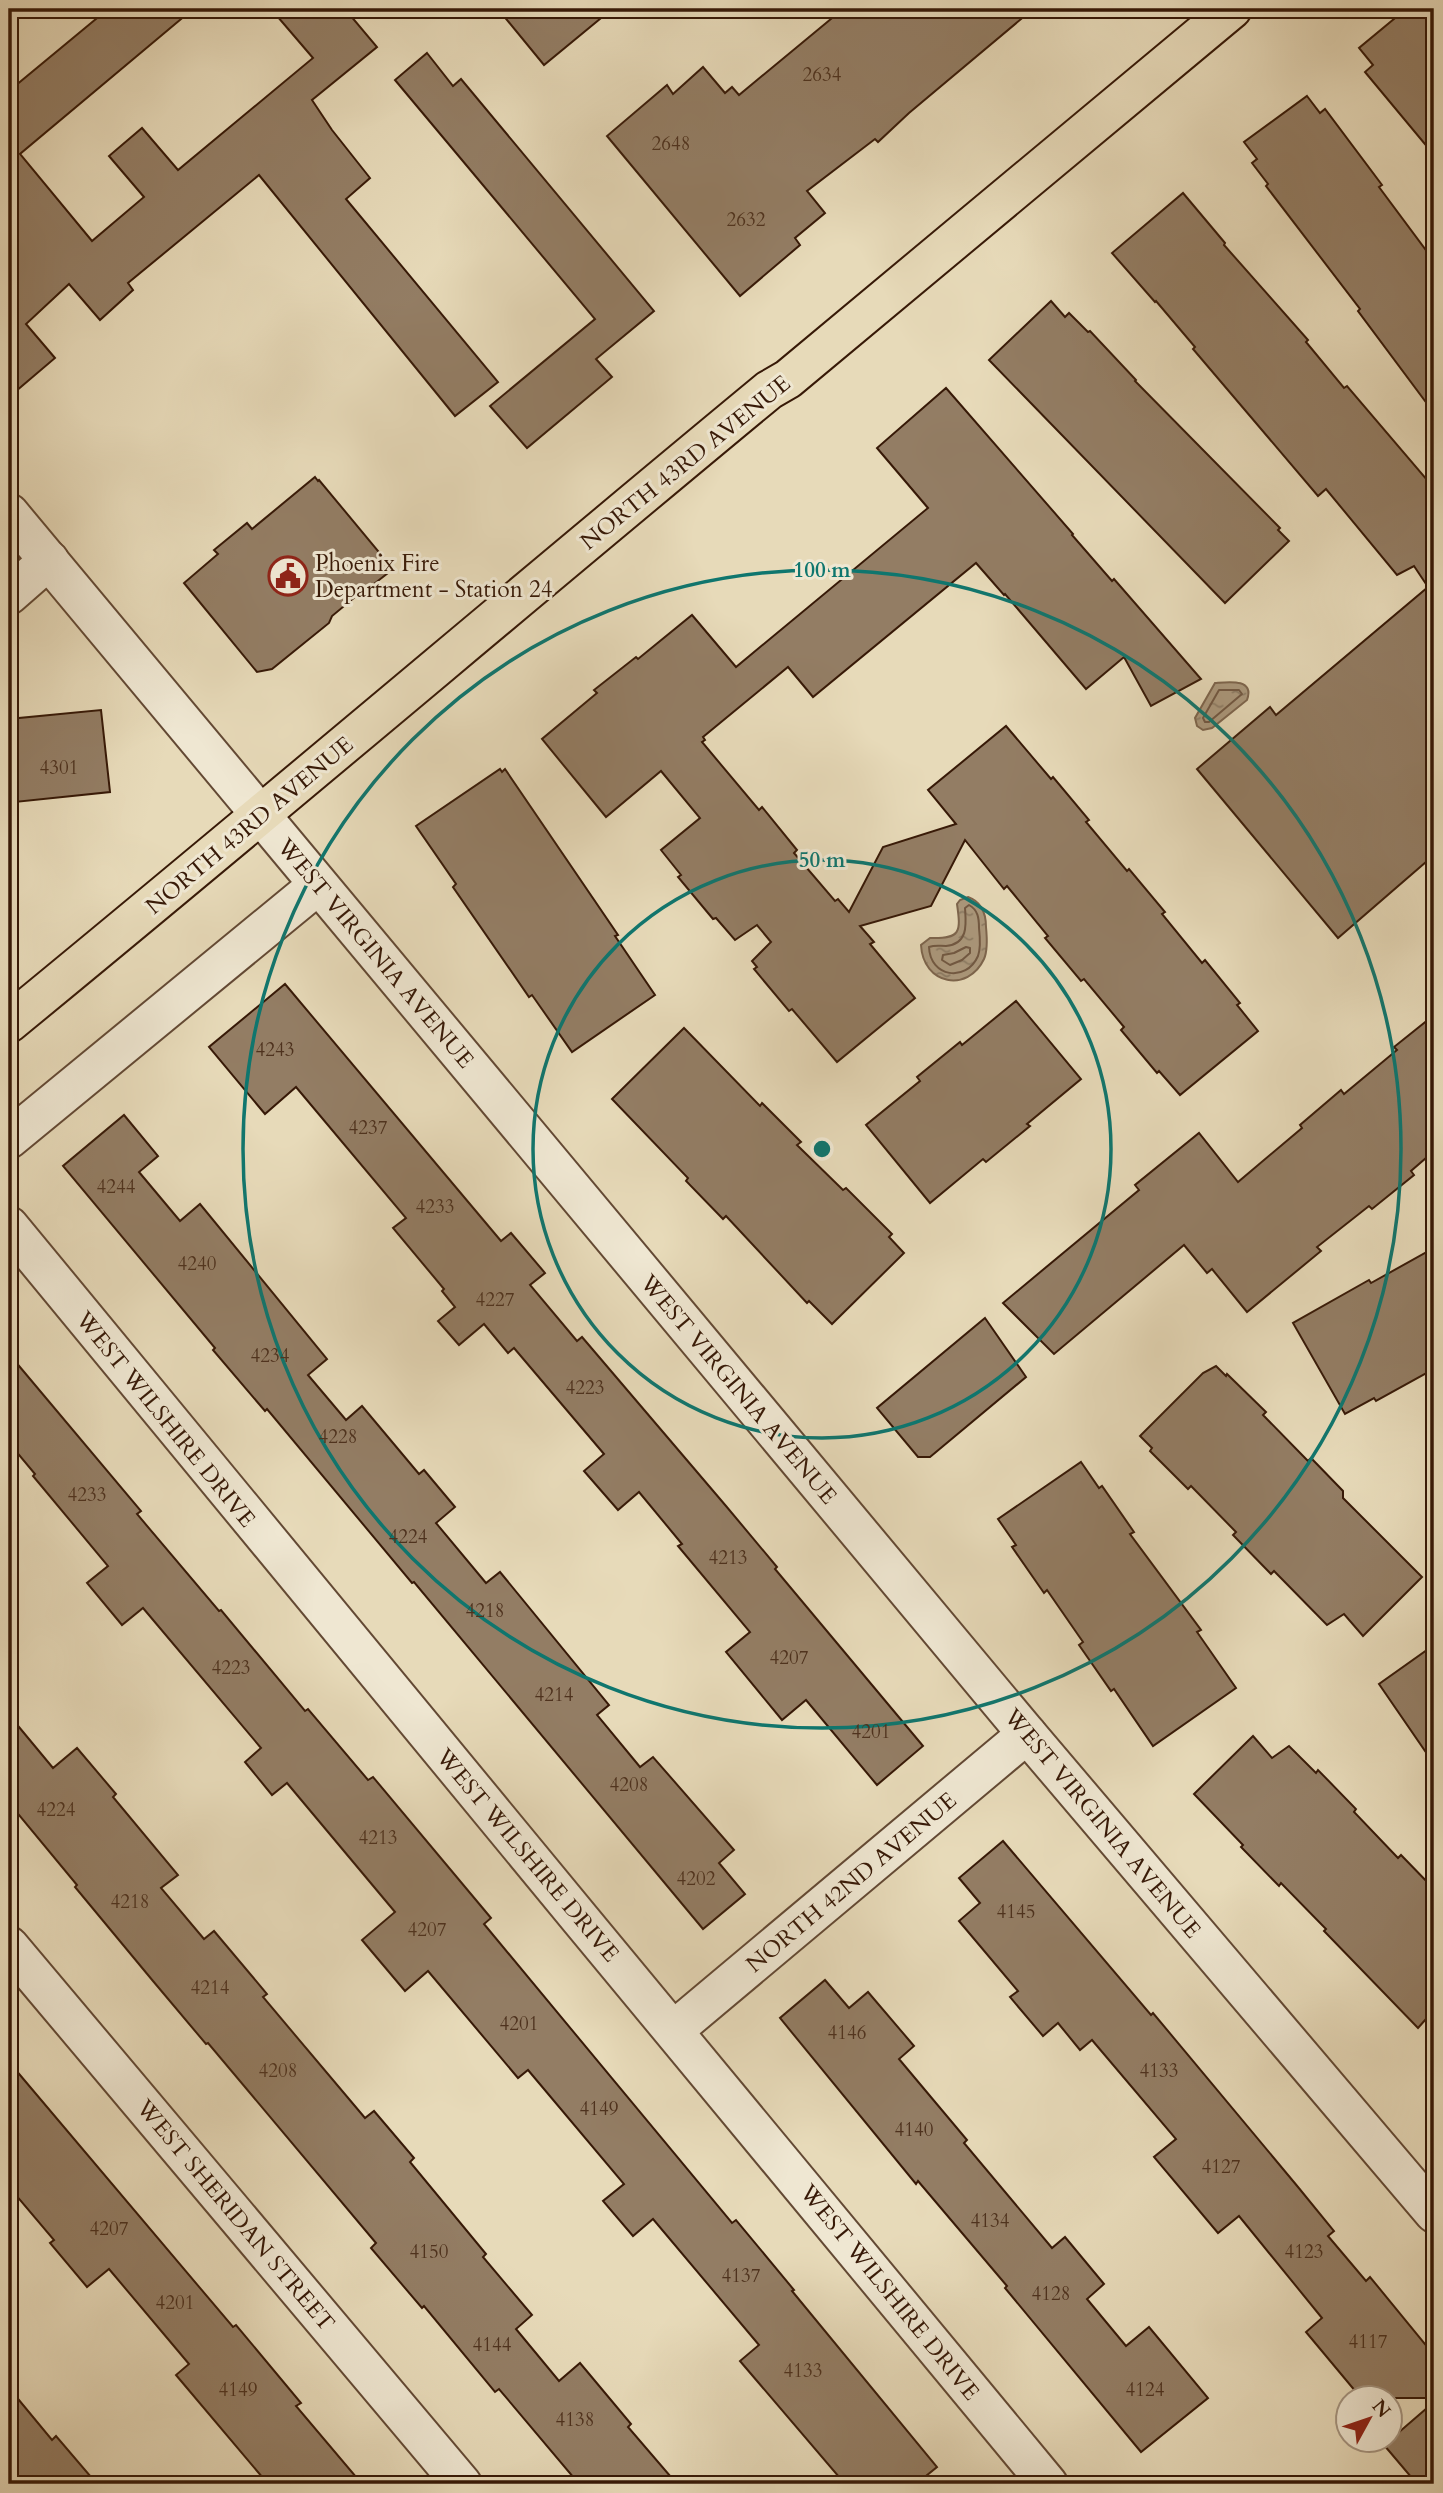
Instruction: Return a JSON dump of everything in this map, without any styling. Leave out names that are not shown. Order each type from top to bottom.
[{"type":"main road","name":"NORTH 43RD AVENUE","points":[[9,1023],[262,816],[551,570],[769,390],[788,379],[1232,9]]},
{"type":"street","name":"WEST VIRGINIA AVENUE","points":[[9,513],[1027,1734],[1434,2213]]},
{"type":"street","points":[[9,595],[49,561]]},
{"type":"street","points":[[9,1139],[318,885]]},
{"type":"street","name":"WEST WILSHIRE DRIVE","points":[[9,1226],[305,1589],[674,2030],[1048,2484]]},
{"type":"street","name":"NORTH 42ND AVENUE","points":[[674,2030],[1027,1734]]},
{"type":"street","name":"WEST SHERIDAN STREET","points":[[9,1946],[463,2484]]},
{"type":"water","points":[[1233,682],[1244,685],[1248,693],[1247,700],[1212,728],[1203,730],[1197,726],[1195,718],[1215,683]]},
{"type":"water","points":[[968,897],[980,905],[984,913],[987,948],[977,970],[968,977],[947,980],[929,969],[921,945],[930,938],[948,937],[957,932],[957,904]]},
{"type":"building","points":[[108,9],[193,9],[20,154],[92,241],[144,197],[109,156],[142,128],[178,170],[313,58],[271,9],[345,9],[377,47],[312,100],[370,178],[346,199],[498,382],[455,416],[259,175],[128,283],[133,290],[100,320],[69,284],[26,324],[55,358],[9,397],[9,91]]},
{"type":"building","points":[[498,9],[612,9],[544,65]]},
{"type":"building","points":[[843,9],[1033,9],[878,142],[875,139],[807,191],[825,213],[795,238],[800,245],[740,296],[607,136],[667,85],[673,94],[703,67],[725,93],[732,87],[739,95]]},
{"type":"building","points":[[1406,9],[1419,9],[1434,26],[1434,155],[1365,72],[1373,65],[1359,48]]},
{"type":"building","points":[[427,53],[453,86],[461,79],[654,311],[596,359],[612,377],[527,448],[490,406],[595,319],[395,80]]},
{"type":"building","points":[[1307,96],[1320,113],[1325,109],[1434,261],[1434,413],[1358,311],[1360,309],[1266,186],[1268,184],[1252,163],[1257,159],[1244,142]]},
{"type":"building","points":[[1183,193],[1224,245],[1308,340],[1306,342],[1344,388],[1347,386],[1434,488],[1434,855],[1338,938],[1197,769],[1270,707],[1276,715],[1428,587],[1414,566],[1397,575],[1326,489],[1318,496],[1193,349],[1195,347],[1112,253]]},
{"type":"building","points":[[1051,301],[1065,317],[1069,313],[1090,331],[1135,381],[1280,528],[1278,530],[1289,541],[1225,603],[989,360]]},
{"type":"building","points":[[946,388],[1112,581],[1114,579],[1201,679],[1151,706],[1124,657],[1086,689],[976,563],[813,697],[788,667],[703,737],[705,740],[702,742],[759,810],[762,807],[797,850],[794,853],[835,901],[838,899],[849,912],[883,847],[956,824],[928,790],[1006,726],[1089,820],[1086,822],[1165,912],[1162,914],[1202,963],[1205,960],[1240,1003],[1237,1005],[1258,1031],[1180,1095],[1159,1071],[1157,1073],[1121,1030],[1124,1027],[1084,979],[1081,981],[1007,886],[1004,889],[965,840],[931,906],[860,926],[874,942],[870,944],[915,998],[837,1062],[754,969],[757,967],[752,961],[771,942],[757,925],[735,940],[716,918],[713,919],[678,877],[681,875],[661,850],[700,818],[661,771],[606,817],[542,739],[597,693],[594,690],[636,657],[638,659],[692,615],[736,667],[928,508],[877,448]]},
{"type":"building","name":"Phoenix Fire Department - Station 24","points":[[315,477],[393,569],[367,587],[332,616],[329,623],[272,669],[257,672],[184,583],[218,554],[214,550],[247,523],[252,529]]},
{"type":"building","points":[[101,710],[110,792],[15,802],[9,719]]},
{"type":"building","points":[[500,769],[502,772],[505,769],[618,935],[615,936],[655,995],[572,1052],[532,995],[529,997],[453,887],[456,884],[416,826]]},
{"type":"building","points":[[285,984],[501,1241],[511,1233],[545,1273],[530,1285],[577,1341],[582,1337],[777,1567],[775,1569],[923,1746],[877,1785],[806,1700],[782,1720],[726,1652],[750,1632],[678,1546],[682,1544],[639,1492],[618,1510],[584,1471],[604,1454],[514,1348],[508,1353],[484,1324],[459,1345],[438,1321],[455,1307],[442,1291],[444,1289],[393,1228],[406,1218],[296,1087],[265,1114],[209,1047]]},
{"type":"building","points":[[1016,1001],[1081,1079],[1027,1124],[1030,1126],[986,1162],[983,1159],[930,1203],[866,1125],[920,1081],[917,1077]]},
{"type":"building","points":[[1434,1015],[1434,1151],[1411,1171],[1414,1175],[1372,1209],[1369,1206],[1317,1247],[1321,1251],[1247,1312],[1212,1269],[1207,1273],[1184,1245],[1054,1354],[1003,1303],[1139,1190],[1135,1185],[1199,1133],[1238,1182],[1302,1128],[1300,1125],[1341,1090],[1344,1094],[1397,1050],[1394,1047]]},
{"type":"building","points":[[684,1028],[760,1106],[762,1103],[801,1142],[797,1145],[843,1190],[846,1188],[892,1234],[889,1237],[904,1253],[832,1324],[809,1301],[807,1303],[726,1216],[723,1219],[686,1181],[688,1178],[612,1099]]},
{"type":"building","points":[[124,1115],[158,1156],[139,1172],[180,1221],[200,1204],[327,1359],[308,1375],[346,1420],[362,1406],[419,1474],[424,1470],[455,1507],[436,1523],[486,1583],[500,1572],[609,1705],[597,1715],[640,1767],[653,1757],[734,1850],[719,1863],[745,1894],[703,1929],[414,1582],[412,1583],[267,1409],[265,1411],[213,1350],[215,1348],[63,1166]]},
{"type":"building","points":[[1434,1248],[1434,1369],[1376,1401],[1374,1398],[1345,1414],[1293,1323],[1369,1280],[1371,1283]]},
{"type":"building","points":[[985,1318],[1026,1377],[930,1457],[918,1457],[877,1408]]},
{"type":"building","points":[[9,1354],[141,1511],[137,1514],[219,1611],[221,1610],[305,1711],[308,1709],[368,1780],[373,1777],[491,1918],[484,1924],[732,2223],[736,2220],[937,2467],[916,2484],[845,2484],[740,2361],[759,2345],[653,2219],[633,2236],[603,2201],[624,2184],[528,2070],[518,2078],[428,1971],[405,1991],[362,1940],[395,1912],[287,1783],[272,1795],[245,1762],[261,1748],[143,1608],[122,1625],[87,1583],[108,1566],[9,1443]]},
{"type":"building","points":[[1216,1366],[1266,1412],[1263,1415],[1308,1461],[1311,1458],[1343,1491],[1343,1498],[1422,1577],[1363,1636],[1344,1614],[1327,1625],[1274,1571],[1271,1574],[1233,1535],[1236,1532],[1191,1486],[1188,1489],[1150,1451],[1152,1448],[1140,1436],[1203,1373]]},
{"type":"building","points":[[1081,1462],[1099,1488],[1102,1486],[1134,1532],[1130,1534],[1201,1630],[1197,1632],[1236,1688],[1153,1746],[1114,1689],[1111,1691],[1079,1645],[1083,1642],[1047,1590],[1044,1593],[1012,1547],[1016,1545],[998,1519]]},
{"type":"building","points":[[1434,1645],[1434,1764],[1379,1684]]},
{"type":"building","points":[[9,1715],[53,1768],[77,1748],[116,1794],[113,1797],[178,1875],[161,1888],[204,1939],[214,1931],[267,1994],[263,1997],[365,2118],[374,2111],[414,2158],[410,2162],[486,2254],[483,2257],[532,2315],[516,2329],[559,2381],[580,2363],[631,2424],[628,2427],[677,2484],[579,2484],[499,2389],[495,2392],[424,2306],[422,2308],[371,2248],[376,2243],[153,1981],[9,1803]]},
{"type":"building","points":[[1253,1736],[1272,1758],[1289,1746],[1316,1773],[1318,1770],[1398,1858],[1401,1855],[1434,1889],[1434,2010],[1418,2028],[1324,1931],[1326,1929],[1241,1847],[1243,1845],[1194,1794]]},
{"type":"building","points":[[1003,1841],[1151,2015],[1153,2013],[1298,2187],[1334,2231],[1328,2236],[1366,2281],[1370,2277],[1434,2355],[1434,2398],[1404,2398],[1404,2384],[1349,2384],[1306,2332],[1322,2318],[1239,2216],[1218,2233],[1154,2157],[1176,2139],[1092,2040],[1080,2050],[1058,2023],[1043,2036],[1010,1997],[1018,1991],[959,1921],[980,1903],[959,1878]]},
{"type":"building","points":[[825,1980],[849,2008],[868,1992],[914,2046],[899,2059],[967,2140],[964,2143],[1052,2248],[1065,2237],[1104,2284],[1087,2299],[1126,2346],[1149,2327],[1208,2398],[1141,2452],[1005,2288],[1007,2286],[918,2181],[916,2184],[780,2018]]},
{"type":"building","points":[[9,2062],[233,2327],[236,2325],[301,2403],[296,2406],[362,2484],[268,2484],[176,2375],[189,2364],[109,2269],[87,2287],[50,2243],[54,2240],[9,2187]]},
{"type":"building","points":[[9,2388],[52,2440],[56,2436],[97,2484],[9,2484]]},
{"type":"building","points":[[1434,2402],[1434,2484],[1417,2484],[1392,2454],[1404,2454],[1404,2428]]},
{"type":"place","name":"Phoenix Fire Department - Station 24","points":[[288,576]]}]
